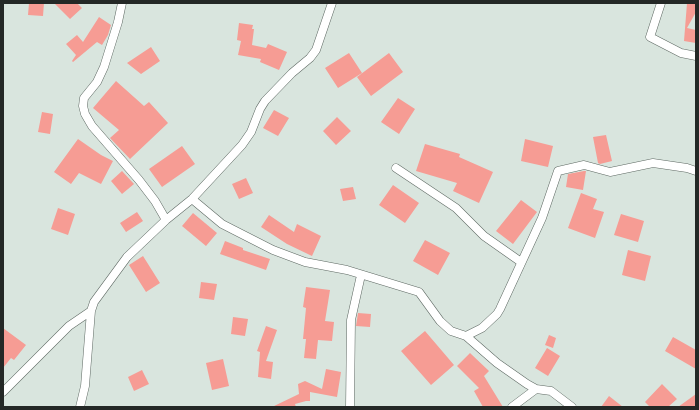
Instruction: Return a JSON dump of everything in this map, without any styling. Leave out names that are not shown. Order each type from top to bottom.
[{"type":"street","points":[[122,3],[118,22],[104,67],[97,82],[84,98],[83,106],[85,114],[92,126],[139,180],[155,201],[166,220]]},
{"type":"street","points":[[80,407],[86,377],[91,311],[94,302],[120,264],[166,220],[192,199],[242,145],[251,132],[260,109],[265,101],[292,73],[310,58],[316,50],[332,3]]},
{"type":"street","points":[[661,3],[650,37],[681,53],[696,56]]},
{"type":"street","points":[[466,336],[482,328],[497,314],[542,218],[558,171],[584,165],[610,172],[653,163],[687,168],[696,171]]},
{"type":"street","points":[[396,168],[456,208],[484,236],[521,262]]},
{"type":"street","points":[[192,199],[222,224],[260,245],[305,262],[361,274],[419,292],[445,326],[451,331],[466,336],[497,363],[527,384],[536,388],[551,391],[572,407]]},
{"type":"street","points":[[350,407],[351,320],[361,274]]},
{"type":"street","points":[[3,392],[69,326],[91,311]]},
{"type":"street","points":[[512,407],[536,388]]},
{"type":"building","points":[[29,3],[44,3],[43,16],[28,15]]},
{"type":"building","points":[[54,3],[77,3],[82,8],[70,19]]},
{"type":"building","points":[[687,3],[696,3],[696,12],[687,28],[696,30],[696,43],[684,41]]},
{"type":"building","points":[[99,17],[111,25],[108,35],[102,45],[97,42],[73,62],[72,61],[76,55],[66,44],[77,35],[83,42]]},
{"type":"building","points":[[239,23],[253,25],[252,45],[266,48],[268,44],[287,52],[279,70],[260,62],[261,59],[238,55],[241,41],[237,40]]},
{"type":"building","points":[[151,47],[160,61],[141,74],[127,63]]},
{"type":"building","points":[[349,53],[362,73],[338,88],[325,68]]},
{"type":"building","points":[[389,53],[403,72],[371,96],[357,77]]},
{"type":"building","points":[[116,81],[144,106],[149,102],[168,123],[130,159],[110,138],[119,130],[93,108]]},
{"type":"building","points":[[398,98],[415,109],[399,134],[381,122]]},
{"type":"building","points":[[274,110],[289,118],[278,136],[263,128]]},
{"type":"building","points":[[42,112],[53,114],[50,134],[38,132]]},
{"type":"building","points":[[337,117],[351,131],[336,145],[323,131]]},
{"type":"building","points":[[606,135],[612,161],[600,164],[598,163],[593,137]]},
{"type":"building","points":[[78,139],[101,155],[113,161],[101,184],[79,173],[71,184],[54,172]]},
{"type":"building","points":[[525,139],[553,146],[548,167],[521,161]]},
{"type":"building","points":[[425,144],[460,154],[459,157],[493,172],[479,203],[453,191],[457,183],[416,171]]},
{"type":"building","points":[[182,146],[195,164],[162,187],[149,169]]},
{"type":"building","points":[[122,171],[134,184],[122,194],[111,181]]},
{"type":"building","points":[[586,171],[583,190],[566,187],[568,174]]},
{"type":"building","points":[[246,178],[253,193],[239,199],[232,184]]},
{"type":"building","points":[[393,185],[419,203],[405,223],[379,205]]},
{"type":"building","points":[[353,187],[356,199],[343,201],[340,189]]},
{"type":"building","points":[[581,193],[597,199],[593,209],[604,212],[595,238],[568,228]]},
{"type":"building","points":[[521,200],[537,212],[513,244],[496,231]]},
{"type":"building","points":[[58,208],[75,214],[68,235],[51,229]]},
{"type":"building","points":[[137,212],[143,221],[126,232],[120,223]]},
{"type":"building","points":[[193,213],[217,233],[206,246],[182,226]]},
{"type":"building","points":[[621,214],[644,221],[638,242],[614,235]]},
{"type":"building","points":[[269,215],[294,232],[297,224],[321,236],[312,256],[287,244],[261,227]]},
{"type":"building","points":[[425,240],[450,253],[438,275],[413,261]]},
{"type":"building","points":[[225,241],[243,248],[243,250],[270,259],[266,270],[220,254]]},
{"type":"building","points":[[628,250],[651,256],[645,281],[622,275]]},
{"type":"building","points":[[143,256],[160,283],[146,292],[129,265]]},
{"type":"building","points":[[201,282],[217,284],[214,300],[199,298]]},
{"type":"building","points":[[306,287],[330,290],[325,321],[334,322],[332,341],[318,340],[316,359],[304,358],[306,339],[303,339],[306,308],[303,307]]},
{"type":"building","points":[[358,313],[371,314],[370,327],[356,326]]},
{"type":"building","points":[[233,317],[248,319],[245,336],[231,334]]},
{"type":"building","points":[[266,326],[277,330],[266,361],[273,362],[271,379],[258,377],[260,352],[257,351]]},
{"type":"building","points":[[3,328],[26,345],[14,360],[11,358],[3,368]]},
{"type":"building","points":[[425,331],[454,365],[431,385],[401,351]]},
{"type":"building","points":[[549,335],[556,338],[553,348],[545,345]]},
{"type":"building","points":[[673,337],[696,350],[696,369],[665,351]]},
{"type":"building","points":[[547,348],[560,356],[548,376],[535,368]]},
{"type":"building","points":[[470,353],[489,371],[484,376],[503,407],[483,407],[474,391],[479,388],[457,366]]},
{"type":"building","points":[[223,359],[229,386],[212,390],[206,363]]},
{"type":"building","points":[[326,369],[341,372],[337,397],[310,392],[310,401],[295,404],[296,407],[272,407],[299,394],[298,384],[305,381],[322,389]]},
{"type":"building","points":[[142,370],[149,384],[134,391],[128,377]]},
{"type":"building","points":[[662,384],[677,399],[668,407],[650,407],[645,402]]},
{"type":"building","points":[[696,394],[696,407],[678,407]]},
{"type":"building","points":[[609,396],[623,407],[601,407]]}]
